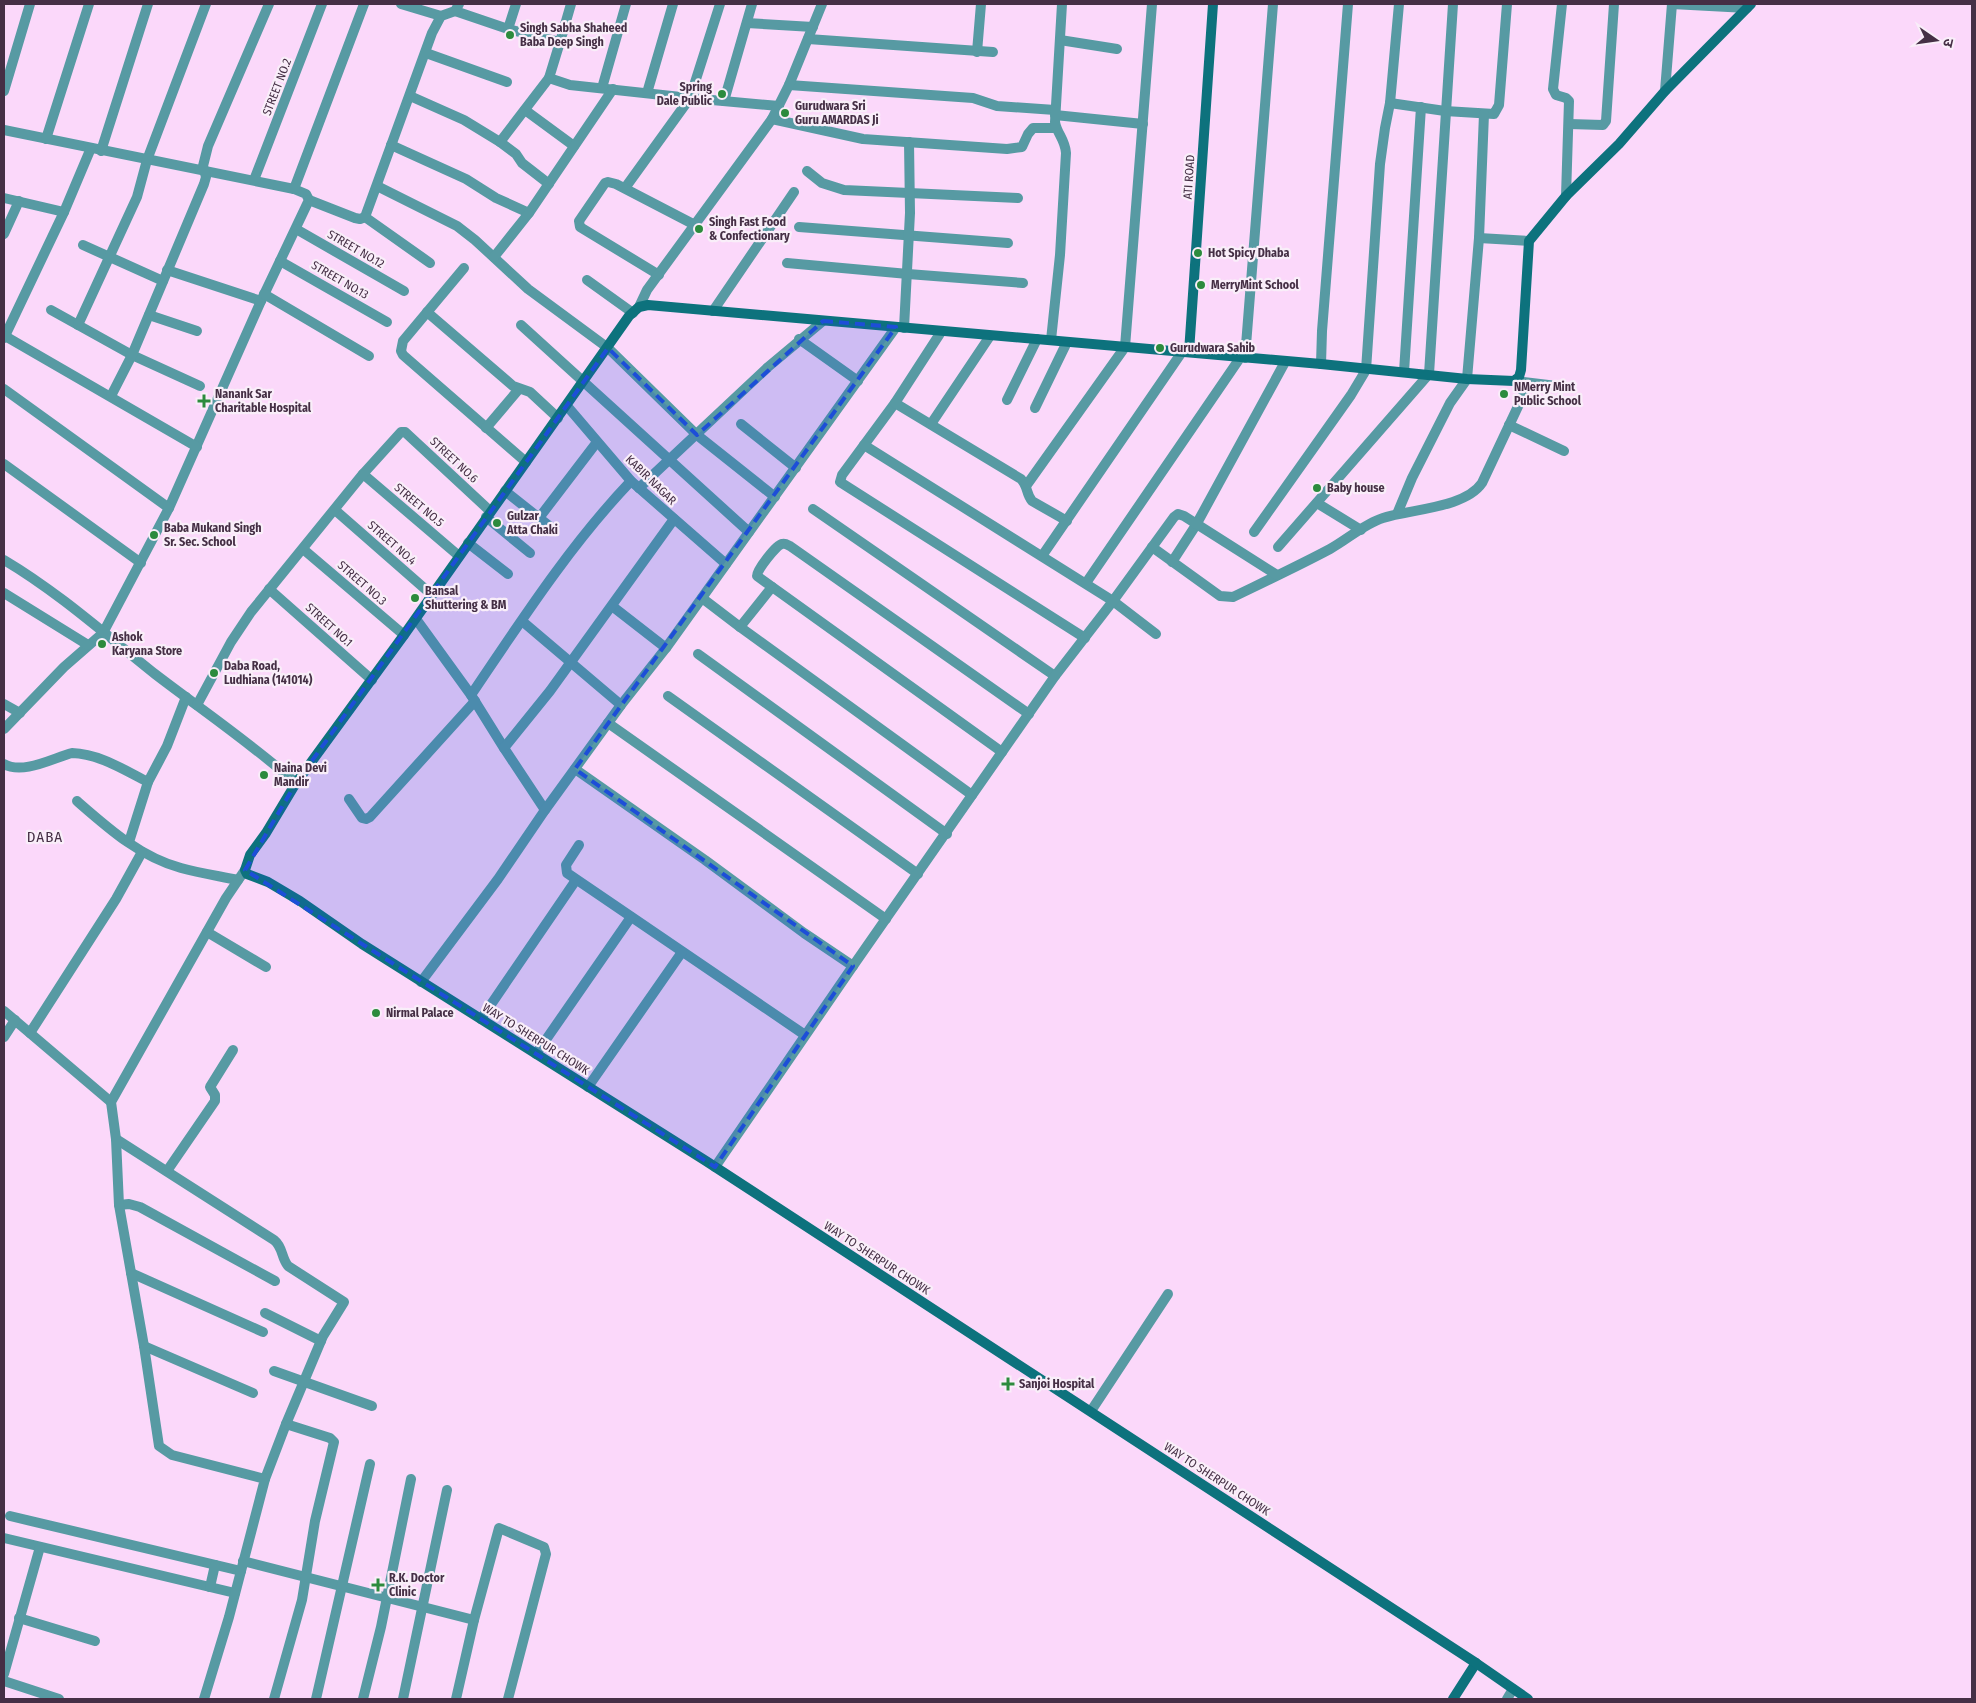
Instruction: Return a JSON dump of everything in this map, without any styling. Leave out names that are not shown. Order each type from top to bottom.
[{"type":"street","points":[[4,91],[30,4]]},
{"type":"street","points":[[46,139],[89,4]]},
{"type":"street","points":[[148,4],[96,150],[4,337],[111,396],[197,447]]},
{"type":"street","points":[[78,325],[137,197],[147,160],[206,4]]},
{"type":"street","points":[[111,396],[150,315],[204,184],[204,158],[214,129],[269,4]]},
{"type":"street","name":"STREET NO.2","points":[[254,180],[322,4]]},
{"type":"street","points":[[294,189],[364,4]]},
{"type":"street","points":[[401,4],[441,16]]},
{"type":"street","points":[[508,28],[516,4]]},
{"type":"street","points":[[500,142],[549,78],[571,4]]},
{"type":"street","points":[[602,88],[626,4]]},
{"type":"street","points":[[647,93],[673,4]]},
{"type":"street","points":[[624,188],[690,98],[720,4]]},
{"type":"street","points":[[724,102],[752,4]]},
{"type":"street","points":[[265,1479],[172,1454],[159,1446],[144,1346],[119,1204],[116,1138],[111,1102],[207,932],[245,870],[250,855],[266,833],[296,783],[416,619],[488,514],[636,310],[647,290],[772,119],[789,85],[822,4]]},
{"type":"street","points":[[977,52],[981,4]]},
{"type":"street","points":[[1051,340],[1060,255],[1066,153],[1063,138],[1056,128],[1055,112],[1062,4]]},
{"type":"street","points":[[1026,486],[1125,348],[1152,4]]},
{"type":"street","name":"ATI ROAD","points":[[1186,352],[1213,4]]},
{"type":"street","points":[[1086,583],[1243,358],[1273,4]]},
{"type":"street","points":[[1321,364],[1322,321],[1348,4]]},
{"type":"street","points":[[1254,532],[1351,395],[1366,370],[1380,164],[1384,128],[1390,103],[1399,4]]},
{"type":"street","points":[[1278,547],[1429,374],[1453,4]]},
{"type":"street","points":[[1390,103],[1445,111],[1494,114],[1499,105],[1507,4]]},
{"type":"street","points":[[1562,4],[1553,89],[1556,95],[1568,100],[1566,196]]},
{"type":"street","points":[[1569,124],[1603,125],[1606,121],[1614,4]]},
{"type":"street","points":[[1665,91],[1672,4],[1749,6]]},
{"type":"street","points":[[1514,381],[1519,377],[1521,370],[1530,241],[1566,196],[1619,144],[1665,91],[1749,6]]},
{"type":"street","points":[[365,217],[432,33],[441,16],[457,8],[508,28],[560,42]]},
{"type":"street","points":[[747,23],[813,27]]},
{"type":"street","points":[[808,39],[993,52]]},
{"type":"street","points":[[1060,40],[1117,49]]},
{"type":"street","points":[[426,53],[507,82]]},
{"type":"street","points":[[549,78],[570,84],[602,88],[724,102],[779,106]]},
{"type":"street","points":[[789,85],[973,98],[997,106],[1143,124]]},
{"type":"street","points":[[494,258],[529,213],[613,89]]},
{"type":"street","points":[[410,96],[464,120],[500,142],[516,154],[522,163],[549,184]]},
{"type":"street","points":[[1404,372],[1421,108]]},
{"type":"street","points":[[525,110],[574,146]]},
{"type":"street","points":[[1397,514],[1412,478],[1450,403],[1467,379],[1479,238],[1484,114]]},
{"type":"street","points":[[772,119],[863,139],[1017,149],[1022,147],[1033,128],[1056,128]]},
{"type":"street","points":[[4,130],[294,189],[306,194],[309,200],[355,218],[365,217],[430,263]]},
{"type":"street","points":[[421,982],[498,879],[621,705],[666,648],[858,381],[900,328],[908,274],[909,142]]},
{"type":"street","points":[[391,145],[466,179],[496,198],[529,213]]},
{"type":"street","points":[[807,171],[822,183],[837,189],[1018,198]]},
{"type":"street","points":[[659,274],[580,227],[580,221],[605,183],[611,182],[624,188],[695,225]]},
{"type":"street","points":[[376,186],[457,226],[528,289],[608,348],[697,435],[775,497]]},
{"type":"street","points":[[713,311],[794,192]]},
{"type":"street","points":[[4,198],[64,212]]},
{"type":"street","points":[[4,730],[88,645],[103,633],[169,508],[262,297],[309,200]]},
{"type":"street","points":[[4,234],[19,201]]},
{"type":"street","points":[[799,227],[1008,243]]},
{"type":"street","name":"STREET NO.12","points":[[296,229],[404,291]]},
{"type":"street","points":[[1479,238],[1530,241]]},
{"type":"street","points":[[83,245],[163,280]]},
{"type":"street","name":"STREET NO.13","points":[[280,261],[387,322]]},
{"type":"street","points":[[787,263],[1023,283]]},
{"type":"street","points":[[464,268],[403,341],[401,345],[403,355],[526,462]]},
{"type":"street","points":[[167,270],[262,297],[369,356]]},
{"type":"street","points":[[587,280],[636,310]]},
{"type":"street","points":[[636,310],[648,305],[1565,387]]},
{"type":"street","points":[[51,310],[132,355],[200,386]]},
{"type":"street","points":[[427,312],[511,384],[534,395],[558,418]]},
{"type":"street","points":[[150,315],[197,330]]},
{"type":"street","points":[[349,800],[362,818],[366,819],[370,816],[473,698],[522,620],[589,527],[635,484],[697,435],[799,339],[823,321]]},
{"type":"street","points":[[521,325],[749,532]]},
{"type":"street","points":[[941,332],[895,403],[840,477],[842,483],[1085,638]]},
{"type":"street","points":[[931,424],[990,336]]},
{"type":"street","points":[[799,339],[858,381]]},
{"type":"street","points":[[1007,400],[1037,339]]},
{"type":"street","points":[[1035,408],[1067,342]]},
{"type":"street","points":[[1042,556],[1186,352]]},
{"type":"street","points":[[1172,562],[1196,525],[1285,362]]},
{"type":"street","points":[[1152,547],[1220,596],[1234,597],[1332,548],[1377,520],[1397,514],[1431,508],[1476,492],[1529,383]]},
{"type":"street","points":[[4,389],[169,508]]},
{"type":"street","points":[[486,428],[519,389]]},
{"type":"street","points":[[895,403],[1021,479],[1032,501],[1067,521]]},
{"type":"street","name":"KABIR NAGAR","points":[[567,406],[635,484],[726,564]]},
{"type":"street","points":[[741,424],[796,468]]},
{"type":"street","points":[[1509,426],[1564,451]]},
{"type":"street","name":"STREET NO.6","points":[[363,474],[400,433],[405,432],[488,514]]},
{"type":"street","points":[[539,518],[597,442]]},
{"type":"street","points":[[864,445],[1086,583],[1156,634]]},
{"type":"street","points":[[4,464],[141,563]]},
{"type":"street","points":[[197,705],[231,642],[269,588],[363,474]]},
{"type":"street","name":"STREET NO.5","points":[[363,474],[459,556]]},
{"type":"street","points":[[505,491],[554,529]]},
{"type":"street","points":[[1317,503],[1361,530]]},
{"type":"street","points":[[813,508],[1055,676]]},
{"type":"street","name":"STREET NO.4","points":[[335,510],[432,595]]},
{"type":"street","points":[[488,514],[530,553]]},
{"type":"street","points":[[715,1167],[1055,676],[1176,515],[1181,515],[1277,575]]},
{"type":"street","points":[[504,748],[612,606],[674,519]]},
{"type":"street","points":[[468,543],[508,574]]},
{"type":"street","points":[[1002,752],[772,587],[757,576],[757,573],[779,545],[786,544],[1029,714]]},
{"type":"street","name":"STREET NO.3","points":[[303,549],[404,635]]},
{"type":"street","points":[[4,560],[21,570],[88,619],[186,698],[271,761],[296,783]]},
{"type":"street","points":[[740,627],[772,587]]},
{"type":"street","name":"STREET NO.1","points":[[269,588],[372,680]]},
{"type":"street","points":[[4,593],[88,645]]},
{"type":"street","points":[[702,598],[972,795]]},
{"type":"street","points":[[612,606],[666,648]]},
{"type":"street","points":[[416,619],[473,698],[545,810]]},
{"type":"street","points":[[522,620],[621,705]]},
{"type":"street","points":[[698,654],[947,834]]},
{"type":"street","points":[[668,696],[918,874]]},
{"type":"street","points":[[129,842],[148,782],[167,746],[186,698]]},
{"type":"street","points":[[4,704],[20,713]]},
{"type":"street","points":[[608,723],[886,919]]},
{"type":"street","points":[[4,764],[14,767],[26,767],[72,753],[79,753],[98,757],[148,782]]},
{"type":"street","points":[[576,769],[804,933],[853,966]]},
{"type":"street","points":[[77,801],[101,822],[142,852],[180,868],[238,880]]},
{"type":"street","points":[[579,845],[566,865],[567,873],[805,1035]]},
{"type":"street","points":[[30,1033],[116,899],[142,852]]},
{"type":"street","name":"WAY TO SHERPUR CHOWK","points":[[245,870],[247,874],[268,882],[300,901],[421,982],[715,1167],[1091,1411],[1528,1699]]},
{"type":"street","points":[[481,1019],[576,880]]},
{"type":"street","points":[[536,1054],[631,917]]},
{"type":"street","points":[[207,932],[266,967]]},
{"type":"street","points":[[588,1086],[682,952]]},
{"type":"street","points":[[4,1010],[111,1102]]},
{"type":"street","points":[[4,1037],[15,1020]]},
{"type":"street","points":[[168,1171],[215,1100],[216,1097],[210,1087],[233,1050]]},
{"type":"street","points":[[116,1138],[274,1240],[280,1246],[283,1259],[288,1266],[344,1302],[321,1341],[265,1479],[235,1593],[204,1699]]},
{"type":"street","points":[[119,1204],[140,1207],[274,1281]]},
{"type":"street","points":[[131,1273],[263,1332]]},
{"type":"street","points":[[1091,1411],[1168,1294]]},
{"type":"street","points":[[265,1313],[321,1341]]},
{"type":"street","points":[[144,1346],[253,1393]]},
{"type":"street","points":[[274,1371],[372,1406]]},
{"type":"street","points":[[274,1699],[292,1639],[306,1577],[315,1521],[334,1442],[330,1438],[286,1424]]},
{"type":"street","points":[[316,1699],[370,1464]]},
{"type":"street","points":[[363,1699],[387,1598],[411,1479]]},
{"type":"street","points":[[403,1699],[447,1490]]},
{"type":"street","points":[[10,1516],[215,1565],[242,1566],[306,1577],[474,1620]]},
{"type":"street","points":[[456,1699],[498,1528],[544,1547],[546,1554],[508,1699]]},
{"type":"street","points":[[4,1538],[235,1593]]},
{"type":"street","points":[[4,1674],[40,1547]]},
{"type":"street","points":[[210,1587],[215,1565]]},
{"type":"street","points":[[19,1618],[95,1641]]},
{"type":"street","points":[[1453,1699],[1476,1663]]},
{"type":"street","points":[[4,1681],[59,1699]]},
{"type":"street","points":[[1507,1699],[1513,1689]]},
{"type":"highlighted area","points":[[823,321],[896,327],[575,769],[853,966],[715,1167],[245,870],[296,783],[608,348],[697,435]]},
{"type":"place","name":"Singh Sabha Shaheed Baba Deep Singh","points":[[510,35]]},
{"type":"place","name":"Spring Dale Public","points":[[722,94]]},
{"type":"place","name":"Gurudwara Sri Guru AMARDAS Ji","points":[[785,113]]},
{"type":"place","name":"Singh Fast Food & Confectionary","points":[[699,229]]},
{"type":"place","name":"Hot Spicy Dhaba","points":[[1198,253]]},
{"type":"place","name":"MerryMint School","points":[[1201,285]]},
{"type":"place","name":"Gurudwara Sahib","points":[[1160,348]]},
{"type":"place","name":"NMerry Mint Public School","points":[[1504,394]]},
{"type":"place","name":"Nanank Sar Charitable Hospital","points":[[204,401]]},
{"type":"place","name":"Baby house","points":[[1317,488]]},
{"type":"place","name":"Gulzar Atta Chaki","points":[[497,523]]},
{"type":"place","name":"Baba Mukand Singh Sr. Sec. School","points":[[154,535]]},
{"type":"place","name":"Bansal Shuttering & BM","points":[[415,598]]},
{"type":"place","name":"Ashok Karyana Store","points":[[102,644]]},
{"type":"place","name":"Daba Road, Ludhiana (141014)","points":[[214,673]]},
{"type":"place","name":"Naina Devi Mandir","points":[[264,775]]},
{"type":"place","name":"Nirmal Palace","points":[[376,1013]]},
{"type":"place","name":"Sanjoi Hospital","points":[[1008,1384]]},
{"type":"place","name":"R.K. Doctor Clinic","points":[[378,1585]]},
{"type":"district","name":"DABA","points":[[45,837]]}]
